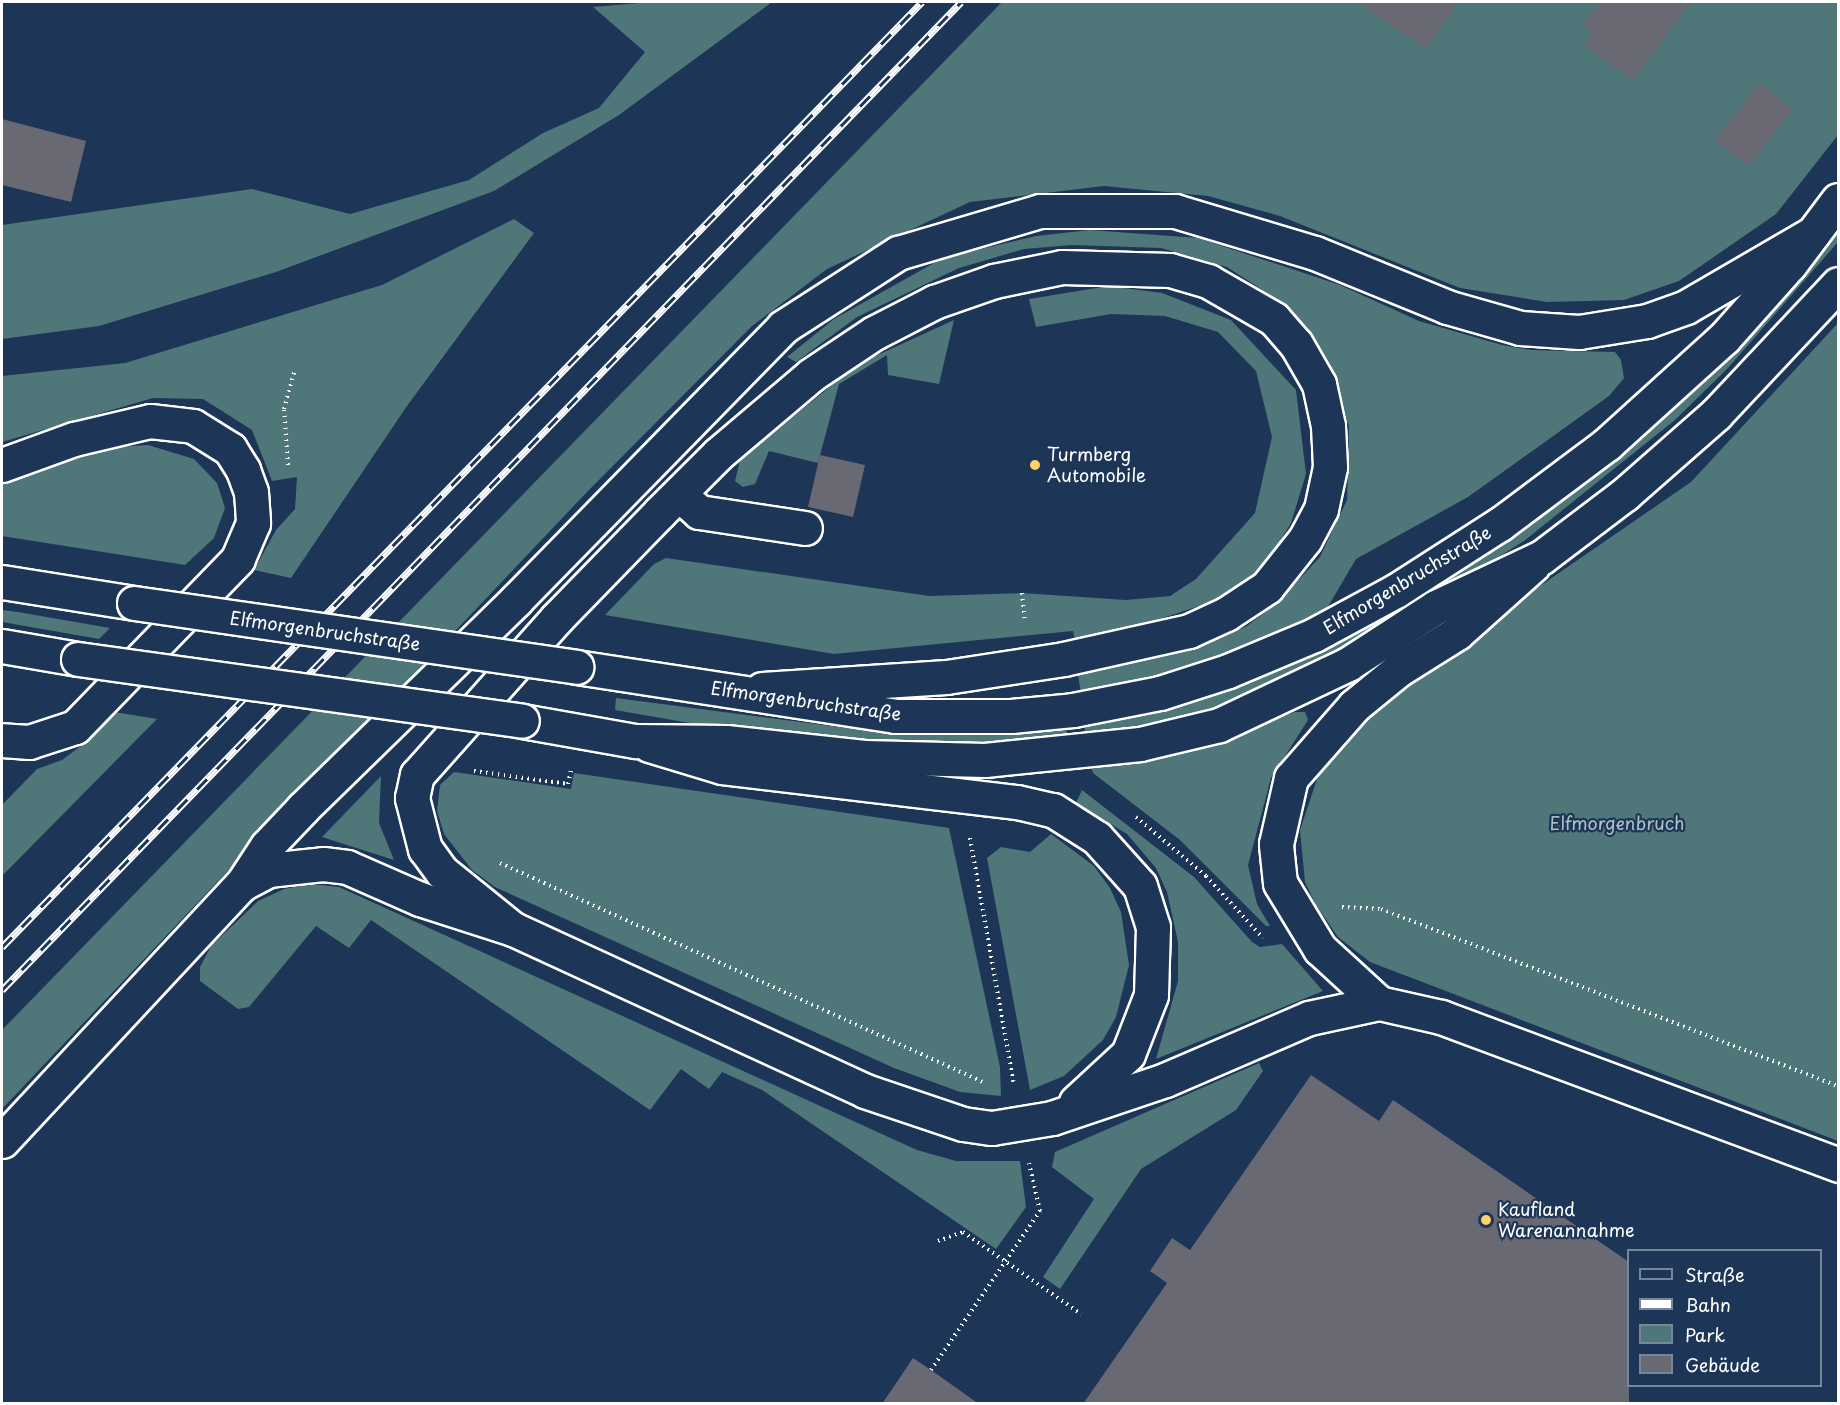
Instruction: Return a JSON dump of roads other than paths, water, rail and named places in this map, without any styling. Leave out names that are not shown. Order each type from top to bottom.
[{"type":"main road","name":"Elfmorgenbruchstraße","points":[[2,582],[741,691],[895,716],[1011,716],[1160,693],[1314,635],[1397,590],[1500,524],[1607,444],[1724,338],[1815,232],[1839,200]]},
{"type":"main road","points":[[2,1141],[242,884],[281,831],[783,327],[898,253],[1040,211],[1175,211],[1315,253],[1458,310],[1520,328],[1579,332],[1647,321],[1686,307],[1815,232]]},
{"type":"main road","points":[[513,929],[442,872],[425,849],[412,798],[417,775],[557,618],[679,494],[812,375],[874,333],[934,302],[994,281],[1062,267],[1170,270],[1209,281],[1274,319],[1296,344],[1319,384],[1328,426],[1330,467],[1321,509],[1305,539],[1267,587],[1226,615],[1189,631],[1064,659],[946,676],[741,691]]},
{"type":"main road","name":"Elfmorgenbruchstraße","points":[[2,646],[78,659],[522,721],[636,741],[726,742],[864,757],[985,760],[1140,744],[1219,725],[1271,702],[1348,664],[1436,607],[1542,557],[1625,494],[1716,414],[1839,284]]},
{"type":"main road","points":[[2,465],[74,438],[150,421],[193,426],[230,449],[243,470],[251,492],[253,524],[238,559],[75,727],[29,742],[2,740]]},
{"type":"main road","points":[[679,494],[699,512],[805,528]]},
{"type":"main road","points":[[1379,1003],[1336,967],[1302,924],[1280,883],[1276,844],[1291,778],[1354,706],[1398,670],[1457,633],[1542,557]]},
{"type":"main road","points":[[242,884],[268,870],[292,865],[347,867],[420,899],[513,929],[923,1114],[992,1128],[1095,1090],[1128,1054],[1151,995],[1153,927],[1140,886],[1097,838],[1053,810],[1017,802],[722,767],[636,741]]},
{"type":"main road","points":[[1030,1113],[1165,1080],[1309,1018],[1379,1003],[1441,1017],[1839,1165]]},
{"type":"railway","points":[[2,947],[922,2]]},
{"type":"railway","points":[[2,990],[961,2]]},
{"type":"place","name":"Turmberg Automobile","points":[[1035,465]]},
{"type":"place","name":"Kaufland Warenannahme","points":[[1486,1220]]},
{"type":"park label","name":"Elfmorgenbruch","points":[[1617,823]]}]
